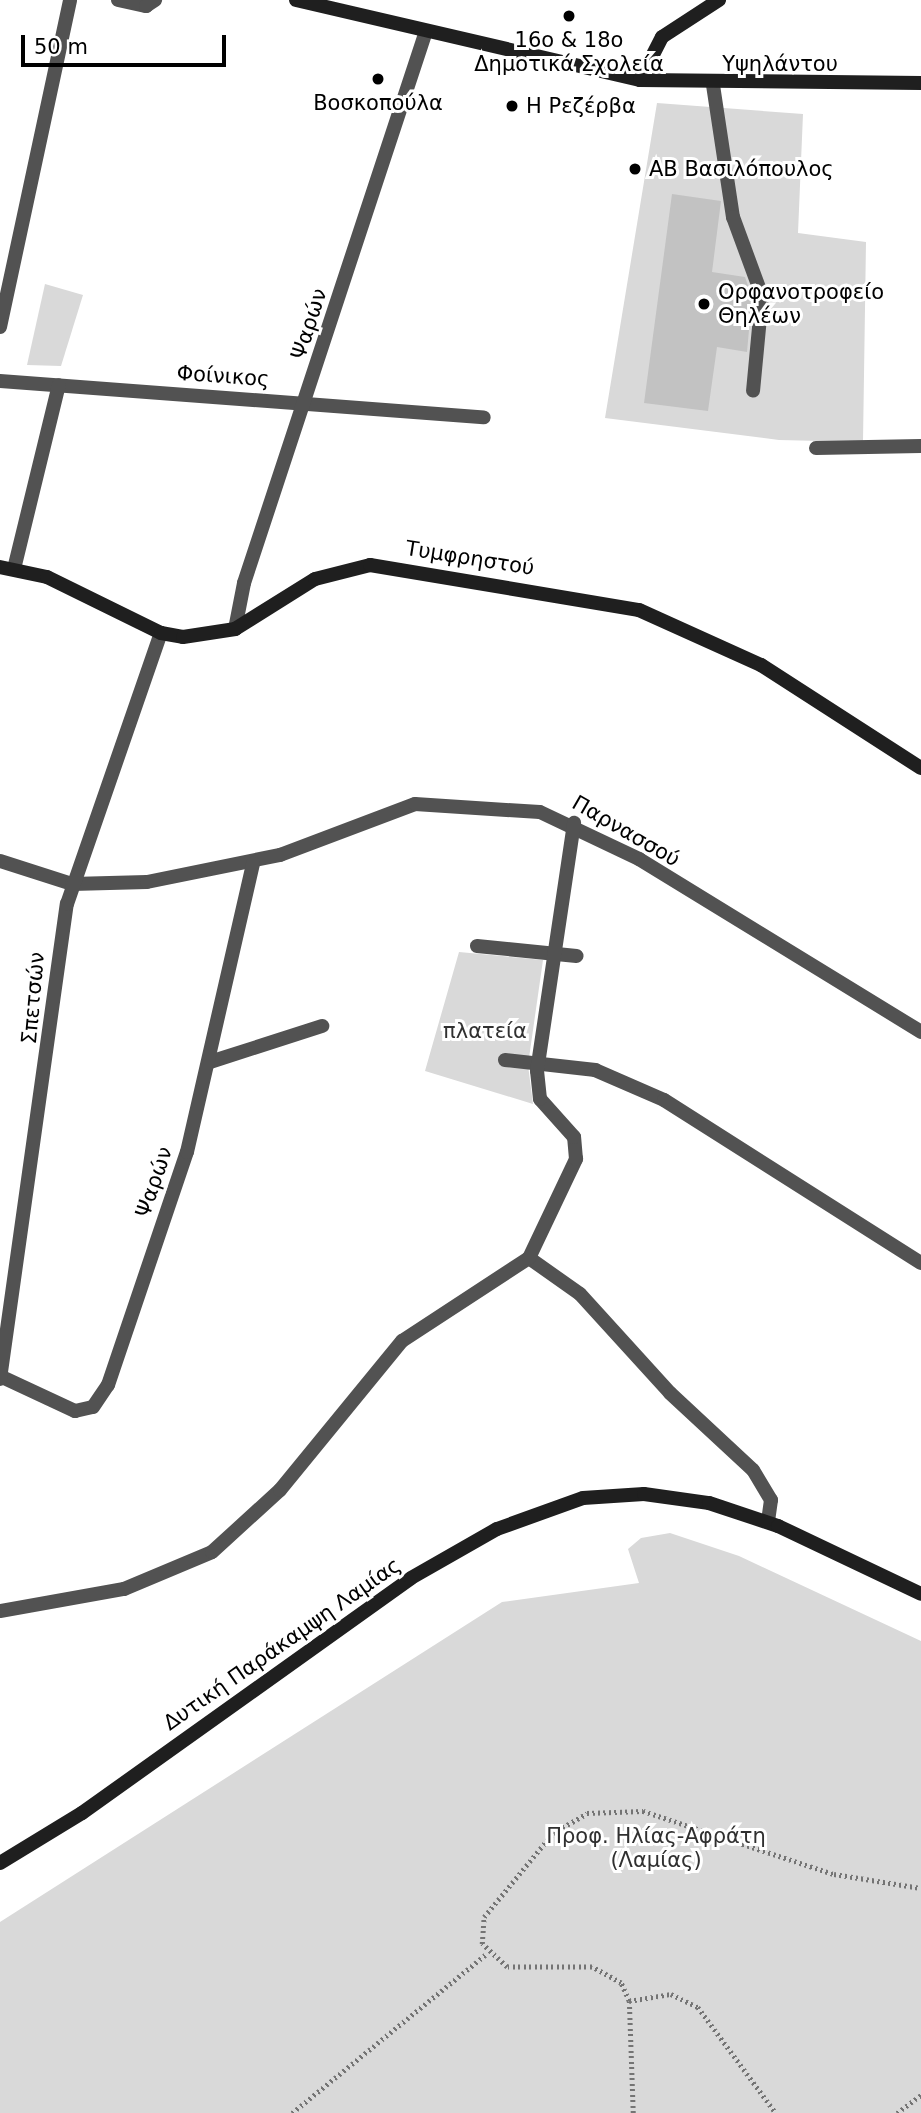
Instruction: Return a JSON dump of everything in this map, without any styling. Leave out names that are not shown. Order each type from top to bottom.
[{"type":"main road","name":"Υψηλάντου","points":[[296,0],[640,80],[712,85],[921,83]]},
{"type":"main road","points":[[640,80],[662,37],[719,0]]},
{"type":"main road","name":"Τυμφρηστού","points":[[7,568],[47,577],[161,633],[200,637],[235,629],[315,579],[370,565],[639,610],[761,666],[921,768]]},
{"type":"main road","name":"Δυτική Παράκαμψη Λαμίας","points":[[0,1863],[82,1813],[309,1646],[497,1529],[613,1494],[709,1503],[768,1522],[921,1594]]},
{"type":"street","points":[[0,327],[70,0]]},
{"type":"street","points":[[118,0],[146,6],[155,0]]},
{"type":"street","name":"Ψαρών","points":[[235,629],[244,583],[306,403],[426,30]]},
{"type":"street","points":[[712,85],[733,217],[762,296],[753,391]]},
{"type":"street","name":"Φοίνικος","points":[[0,382],[484,417]]},
{"type":"street","points":[[7,568],[60,385]]},
{"type":"street","points":[[816,449],[921,446]]},
{"type":"street","name":"Σπετσών","points":[[0,1377],[72,884],[161,633]]},
{"type":"street","name":"Παρνασσού","points":[[0,862],[72,884],[175,879],[253,863],[415,804],[504,807],[574,823],[921,1032]]},
{"type":"street","points":[[0,1611],[124,1590],[212,1552],[273,1499],[402,1342],[528,1258],[577,1150],[571,1132],[540,1099],[537,1066],[551,953],[574,823]]},
{"type":"street","name":"Ψαρών","points":[[0,1377],[68,1410],[87,1410],[104,1395],[187,1152],[210,1062],[253,863]]},
{"type":"street","points":[[477,946],[577,956]]},
{"type":"street","points":[[210,1062],[322,1026]]},
{"type":"street","points":[[505,1060],[537,1066],[595,1070],[664,1100],[921,1263]]},
{"type":"street","points":[[528,1258],[580,1294],[670,1393],[753,1470],[771,1500],[768,1522]]},
{"type":"path","points":[[486,1954],[480,1928],[484,1917],[553,1833],[587,1813],[643,1811],[834,1874],[921,1888]]},
{"type":"path","points":[[486,1954],[529,1971],[593,1967],[621,1983],[629,2001],[633,2113]]},
{"type":"path","points":[[292,2113],[486,1954]]},
{"type":"path","points":[[629,2001],[685,1998],[776,2113]]},
{"type":"path","points":[[897,2113],[921,2095]]},
{"type":"green space","points":[[657,103],[803,114],[798,233],[866,242],[863,442],[779,440],[605,418]]},
{"type":"green space","points":[[45,284],[83,295],[61,366],[27,365]]},
{"type":"green space","name":"πλατεία","points":[[459,952],[543,960],[528,1065],[533,1104],[425,1071]]},
{"type":"green space","name":"Προφ. Ηλίας-Αφράτη (Λαμίας)","points":[[670,1533],[739,1556],[921,1641],[921,2113],[0,2113],[0,1922],[502,1602],[639,1583],[628,1549],[641,1538]]},
{"type":"building","name":"Ορφανοτροφείο Θηλέων","points":[[672,194],[721,201],[712,272],[745,277],[752,297],[747,352],[717,347],[708,411],[644,403]]},
{"type":"place","name":"16ο & 18ο Δημοτικά Σχολεία","points":[[569,16]]},
{"type":"place","name":"Βοσκοπούλα","points":[[378,79]]},
{"type":"place","name":"Η Ρεζέρβα","points":[[512,106]]},
{"type":"place","name":"ΑΒ Βασιλόπουλος","points":[[635,169]]},
{"type":"place","name":"Ορφανοτροφείο Θηλέων","points":[[704,304]]}]
